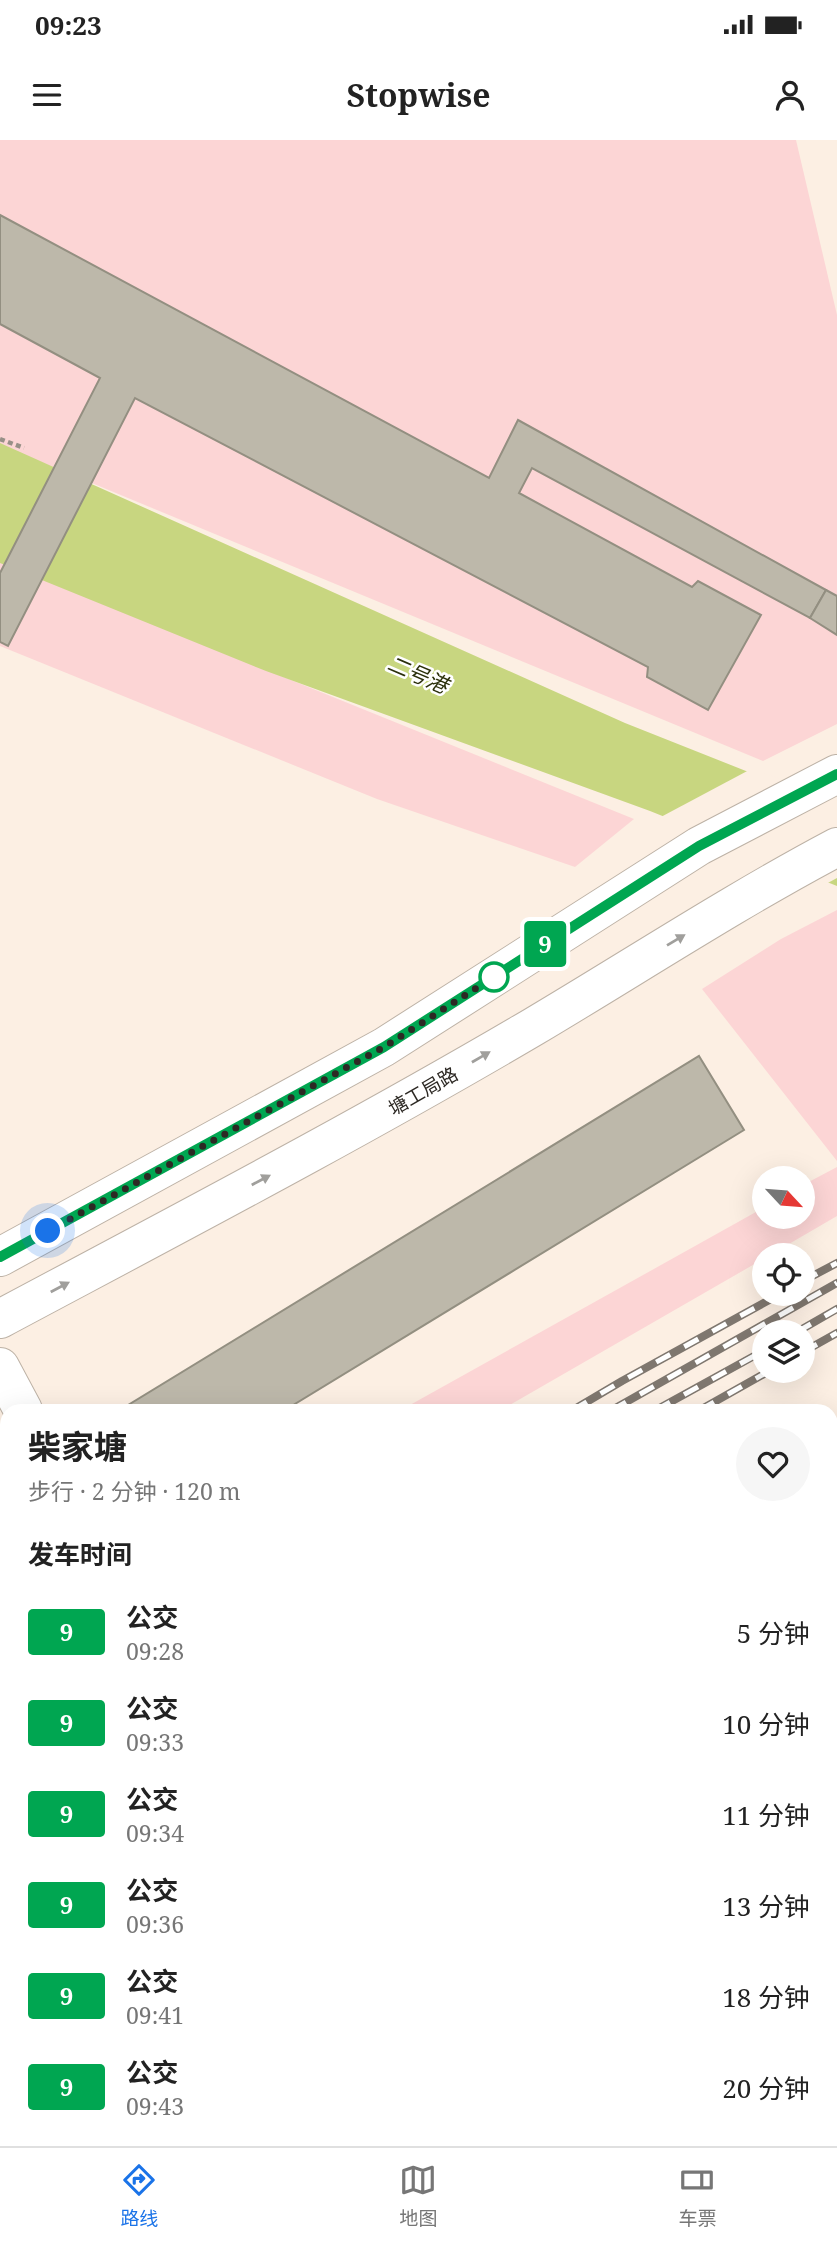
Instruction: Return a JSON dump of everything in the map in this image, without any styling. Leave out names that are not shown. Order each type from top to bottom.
[{"type":"main road","points":[[0,1257],[384,1047],[699,846],[826,780]]},
{"type":"main road","name":"塘工局路","points":[[0,1320],[373,1119],[533,1027],[780,877],[837,847]]},
{"type":"main road","points":[[0,1367],[20,1404]]},
{"type":"path","points":[[0,439],[24,448]]},
{"type":"shaded area","points":[[0,140],[796,140],[837,315],[837,724],[763,761],[0,445]]},
{"type":"shaded area","points":[[0,562],[634,819],[575,867],[377,799],[0,646]]},
{"type":"shaded area","points":[[837,910],[837,1161],[702,989],[781,939]]},
{"type":"shaded area","points":[[837,1167],[837,1216],[815,1229],[816,1178]]},
{"type":"shaded area","points":[[752,1214],[752,1229],[815,1229],[791,1243],[752,1243],[752,1265],[511,1404],[412,1404]]},
{"type":"water","name":"二号港","points":[[0,443],[625,723],[751,773],[837,802],[837,886],[650,811],[266,671],[0,563]]},
{"type":"pier","points":[[751,769],[837,798],[837,878],[824,885],[659,818]]},
{"type":"building","points":[[0,215],[489,478],[518,420],[826,590],[810,618],[532,468],[519,493],[692,587],[698,581],[761,615],[708,710],[647,677],[648,667],[135,398],[8,646],[0,642],[0,573],[100,378],[0,324]]},
{"type":"building","points":[[826,590],[837,596],[837,635],[810,618]]},
{"type":"building","points":[[699,1056],[744,1130],[295,1404],[130,1404]]},
{"type":"railway","points":[[815,1275],[837,1263]]},
{"type":"railway","points":[[623,1404],[837,1283]]},
{"type":"railway","points":[[583,1404],[758,1306]]},
{"type":"railway","points":[[815,1322],[837,1309]]},
{"type":"railway","points":[[815,1345],[837,1333]]},
{"type":"railway","points":[[667,1404],[752,1357]]},
{"type":"railway","points":[[711,1404],[752,1381]]},
{"type":"bus line","name":"9","points":[[0,1257],[384,1047],[699,846],[837,774]]},
{"type":"route","points":[[48,1231],[384,1047],[497,975],[494,977]]}]
